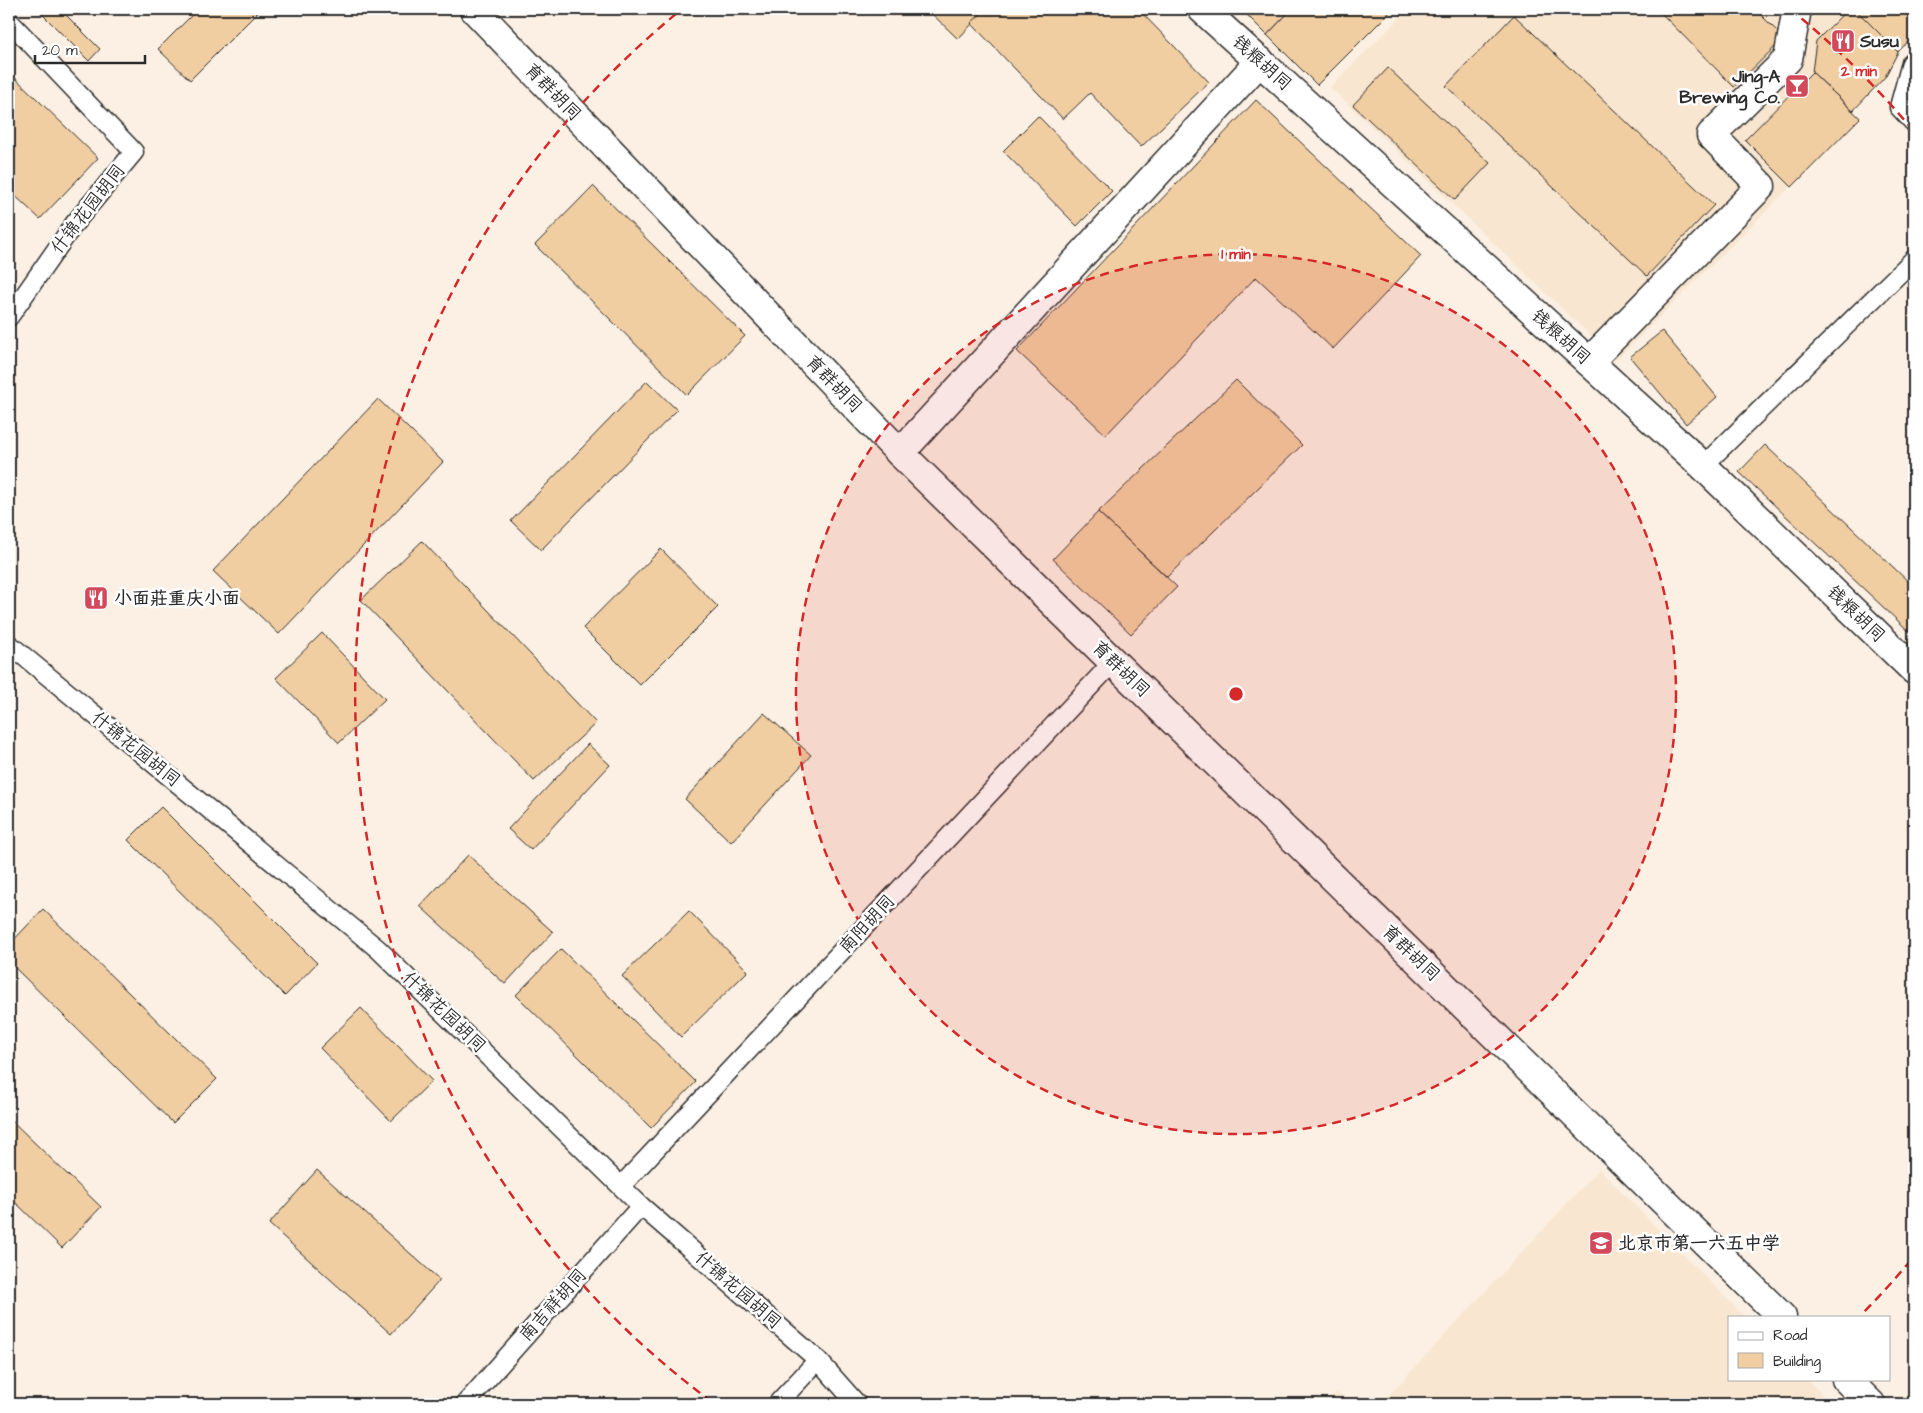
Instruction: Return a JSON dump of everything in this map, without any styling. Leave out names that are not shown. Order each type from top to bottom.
[{"type":"street","name":"育群胡同","points":[[474,9],[900,453],[1781,1316]]},
{"type":"street","name":"钱粮胡同","points":[[1202,9],[1703,466],[1914,670]]},
{"type":"street","points":[[1589,362],[1760,186],[1712,135],[1788,59],[1797,9]]},
{"type":"street","points":[[900,453],[1260,61]]},
{"type":"street","points":[[1847,1380],[1871,1404]]},
{"type":"lane","name":"什锦花园胡同","points":[[9,21],[134,152],[74,224],[9,317]]},
{"type":"lane","points":[[1914,60],[1911,63],[1899,107],[1914,122]]},
{"type":"lane","points":[[1703,466],[1914,259]]},
{"type":"lane","name":"什锦花园胡同","points":[[9,644],[378,949],[641,1206],[818,1360],[857,1404]]},
{"type":"lane","name":"南阳胡同","points":[[621,1186],[1114,661]]},
{"type":"lane","name":"南吉祥胡同","points":[[465,1404],[641,1206]]},
{"type":"lane","points":[[776,1404],[818,1360]]},
{"type":"shaded area","points":[[1409,9],[1914,9],[1914,35],[1898,52],[1885,77],[1853,110],[1860,118],[1616,360],[1330,87]]},
{"type":"shaded area","name":"北京市第一六五中学","points":[[1599,1169],[1744,1316],[1728,1316],[1728,1380],[1808,1380],[1831,1404],[1381,1404]]},
{"type":"shaded area","points":[[1337,1392],[1350,1404],[1325,1404]]},
{"type":"building","points":[[37,9],[60,9],[100,49],[89,61]]},
{"type":"building","points":[[198,9],[261,9],[190,80],[158,49]]},
{"type":"building","points":[[935,9],[986,9],[958,39],[931,13]]},
{"type":"building","points":[[986,9],[1138,9],[1209,82],[1141,147],[1090,93],[1063,119],[971,23]]},
{"type":"building","points":[[1241,9],[1292,9],[1267,35]]},
{"type":"building","points":[[1292,9],[1393,9],[1317,85],[1267,35]]},
{"type":"building","points":[[1657,9],[1755,9],[1784,38],[1734,87]]},
{"type":"building","points":[[1848,9],[1855,9],[1898,52],[1885,77],[1853,111],[1812,72],[1816,41]]},
{"type":"building","points":[[1855,9],[1914,9],[1914,35],[1898,52]]},
{"type":"building","points":[[1514,15],[1714,205],[1647,276],[1446,86]]},
{"type":"building","points":[[1388,68],[1490,163],[1455,200],[1353,105]]},
{"type":"building","points":[[9,72],[98,158],[40,219],[9,190]]},
{"type":"building","points":[[1812,72],[1860,118],[1792,187],[1745,140]]},
{"type":"building","points":[[1256,100],[1421,256],[1333,349],[1256,277],[1106,435],[1017,351]]},
{"type":"building","points":[[1038,116],[1112,191],[1077,226],[1003,151]]},
{"type":"building","points":[[593,186],[745,336],[687,395],[535,245]]},
{"type":"building","points":[[1662,331],[1717,397],[1686,424],[1630,357]]},
{"type":"building","points":[[1236,380],[1302,445],[1167,577],[1098,512]]},
{"type":"building","points":[[647,381],[677,410],[541,550],[511,521]]},
{"type":"building","points":[[378,399],[443,462],[279,634],[213,571]]},
{"type":"building","points":[[1765,445],[1914,587],[1914,636],[1739,472]]},
{"type":"building","points":[[1098,512],[1177,587],[1131,634],[1053,559]]},
{"type":"building","points":[[422,541],[596,723],[534,781],[361,600]]},
{"type":"building","points":[[661,549],[718,607],[640,685],[583,628]]},
{"type":"building","points":[[322,633],[385,699],[339,743],[276,678]]},
{"type":"building","points":[[764,713],[811,755],[731,842],[685,799]]},
{"type":"building","points":[[588,744],[610,765],[531,850],[508,829]]},
{"type":"building","points":[[161,807],[317,963],[285,996],[128,840]]},
{"type":"building","points":[[468,855],[553,932],[505,984],[420,906]]},
{"type":"building","points":[[43,909],[217,1079],[173,1123],[9,962],[9,945]]},
{"type":"building","points":[[689,911],[748,971],[681,1037],[622,976]]},
{"type":"building","points":[[561,949],[696,1082],[651,1128],[516,995]]},
{"type":"building","points":[[361,1008],[432,1081],[391,1121],[320,1048]]},
{"type":"building","points":[[9,1118],[101,1207],[62,1248],[9,1196]]},
{"type":"building","points":[[317,1170],[440,1280],[391,1334],[269,1224]]},
{"type":"place","name":"Susu","points":[[1843,41]]},
{"type":"place","name":"Jing-A Brewing Co.","points":[[1797,86]]},
{"type":"place","name":"小面莊重庆小面","points":[[96,598]]},
{"type":"place","name":"北京市第一六五中学","points":[[1601,1243]]}]
